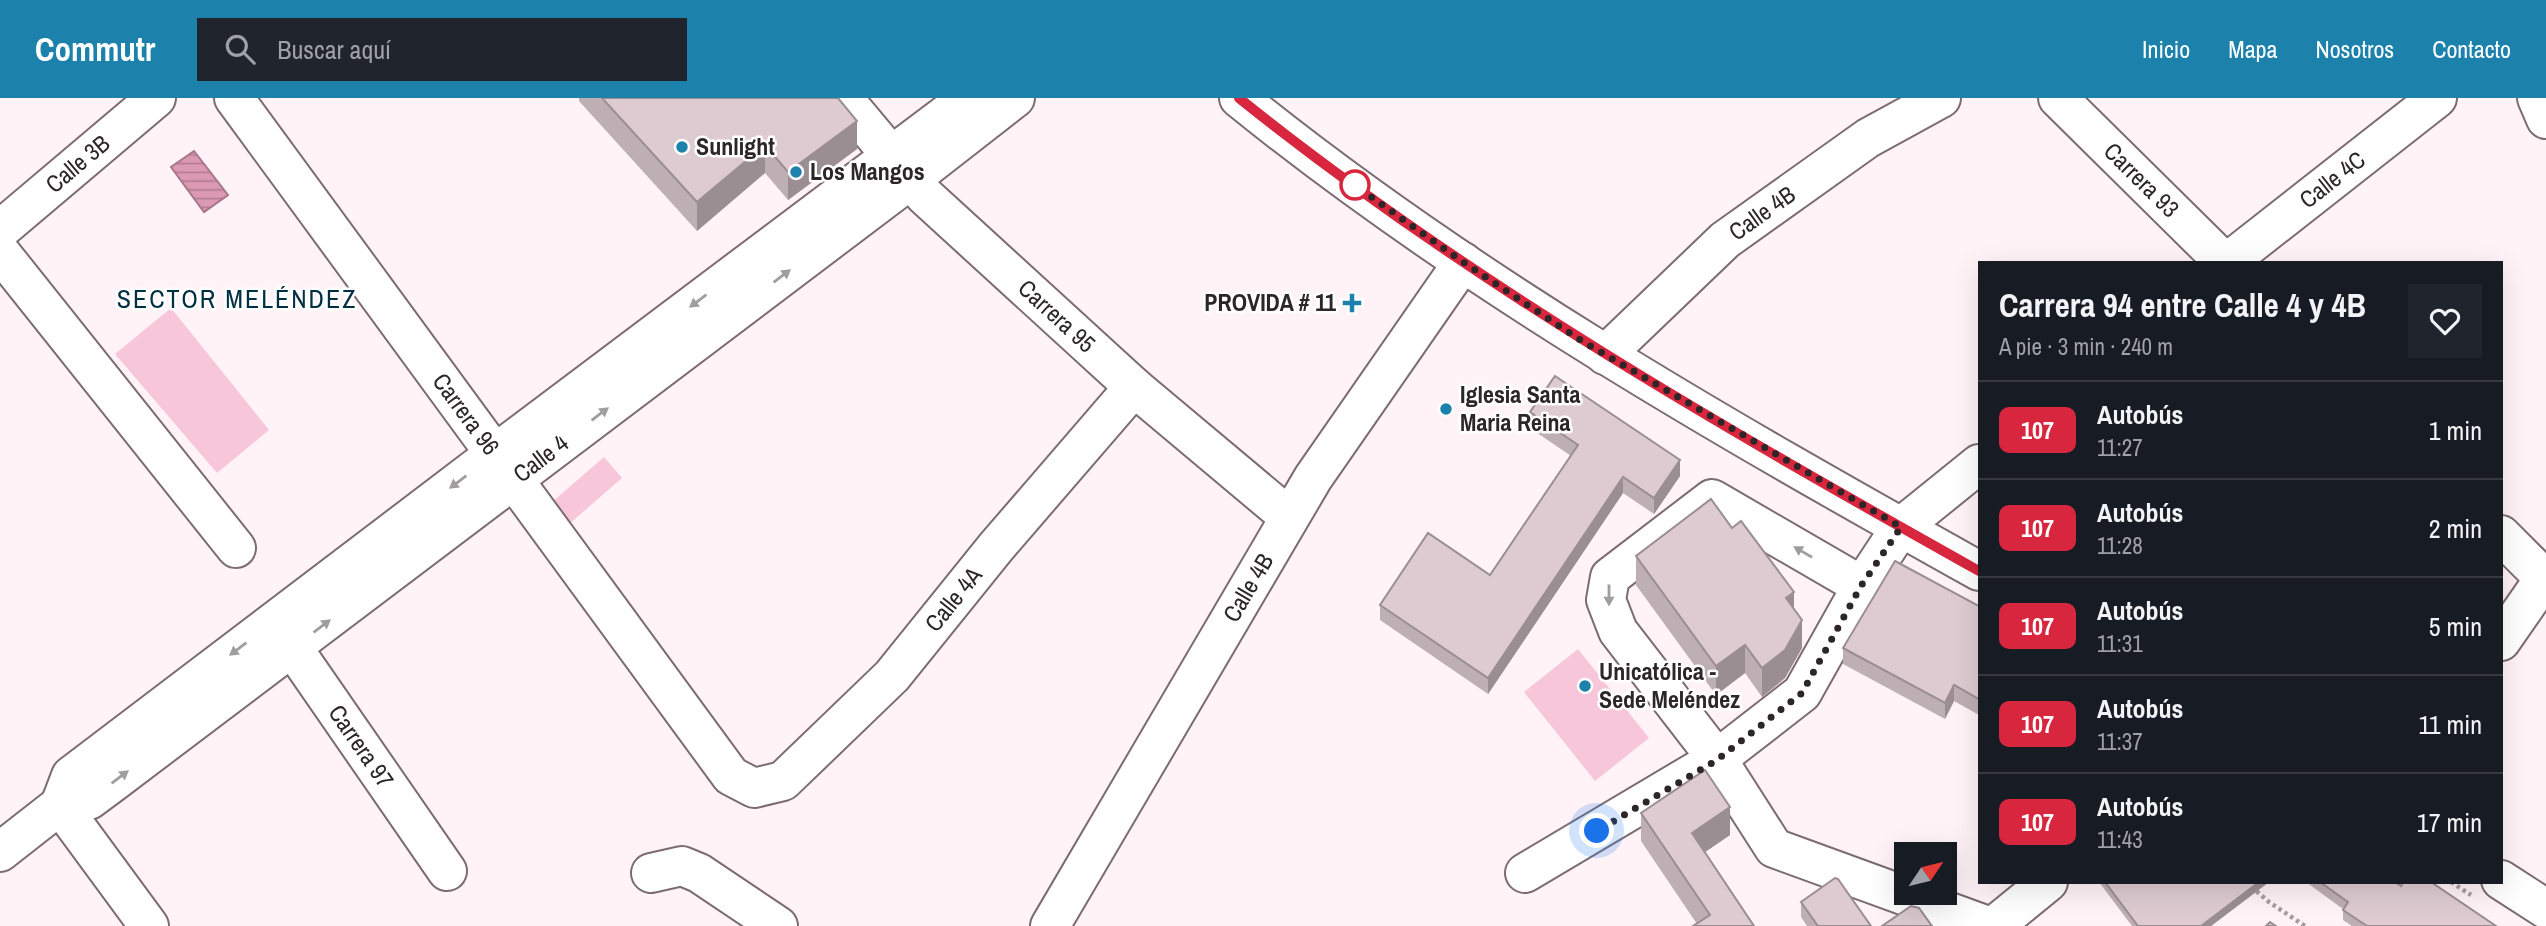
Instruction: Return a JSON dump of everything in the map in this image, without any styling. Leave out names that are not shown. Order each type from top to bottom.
[{"type":"street","name":"Calle 3B","points":[[0,230],[156,98]]},
{"type":"street","name":"Carrera 96","points":[[234,98],[731,776],[754,789]]},
{"type":"street","name":"Carrera 95","points":[[843,98],[925,196],[1134,387],[1289,517]]},
{"type":"street","name":"Calle 4","points":[[901,168],[968,98]]},
{"type":"street","name":"Calle 4","points":[[0,852],[60,805],[89,800],[283,635],[505,466],[901,168],[1014,98]]},
{"type":"street","points":[[1239,98],[1287,136],[1463,262],[1605,355],[1978,570]]},
{"type":"street","name":"Calle 4B","points":[[1605,355],[1725,240],[1868,138],[1941,98]]},
{"type":"street","name":"Carrera 93","points":[[2058,98],[2225,261]]},
{"type":"street","name":"Calle 4C","points":[[2227,261],[2437,98]]},
{"type":"street","points":[[2537,98],[2546,119]]},
{"type":"street","points":[[0,252],[236,548]]},
{"type":"street","name":"Calle 4B","points":[[1050,926],[1313,478],[1463,262]]},
{"type":"street","name":"Calle 4A","points":[[754,789],[783,781],[891,676],[1134,387]]},
{"type":"street","points":[[1525,873],[1717,760],[1802,693],[1861,586],[1901,527],[1978,465]]},
{"type":"street","points":[[1861,586],[1712,499],[1610,577],[1606,600],[1618,631],[1717,760],[1774,848],[1988,926]]},
{"type":"street","points":[[2503,537],[2545,577],[2503,638]]},
{"type":"street","name":"Carrera 97","points":[[283,635],[447,871]]},
{"type":"street","points":[[60,805],[149,926]]},
{"type":"street","points":[[651,873],[682,866],[699,873],[778,926]]},
{"type":"street","points":[[2503,881],[2546,909]]},
{"type":"street","points":[[1994,926],[2046,884]]},
{"type":"path","points":[[2248,884],[2269,902],[2305,926]]},
{"type":"shaded area","points":[[194,151],[228,195],[204,212],[171,167]]},
{"type":"shaded area","points":[[171,308],[269,430],[217,473],[115,354]]},
{"type":"shaded area","points":[[604,457],[622,478],[568,525],[551,503]]},
{"type":"shaded area","points":[[1578,649],[1649,738],[1595,781],[1524,692]]},
{"type":"building","points":[[602,98],[838,98],[857,121],[788,172],[765,145],[697,202]]},
{"type":"building","points":[[1555,376],[1680,460],[1654,498],[1623,477],[1488,678],[1380,605],[1428,533],[1490,575],[1578,445],[1530,412]]},
{"type":"building","points":[[1711,499],[1732,528],[1741,521],[1794,592],[1786,598],[1802,620],[1785,650],[1762,668],[1745,645],[1716,666],[1636,556]]},
{"type":"building","points":[[1895,561],[1978,605],[1978,698],[1954,685],[1945,703],[1843,648]]},
{"type":"building","points":[[1705,770],[1730,807],[1692,833],[1754,926],[1693,926],[1710,915],[1641,813]]},
{"type":"building","points":[[1835,878],[1871,926],[1818,926],[1801,902]]},
{"type":"building","points":[[2106,884],[2256,884],[2201,926],[2138,926]]},
{"type":"building","points":[[2323,884],[2434,884],[2496,926],[2367,926],[2343,910],[2348,902]]},
{"type":"building","points":[[1911,906],[1919,908],[1932,926],[1882,926]]},
{"type":"bus line","name":"107","points":[[1239,98],[1287,136],[1463,262],[1582,341],[1978,570]]},
{"type":"place","name":"Sunlight","points":[[682,147]]},
{"type":"place","name":"Los Mangos","points":[[796,172]]},
{"type":"place","name":"PROVIDA # 11","points":[[1352,303]]},
{"type":"place","name":"Iglesia Santa Maria Reina","points":[[1446,409]]},
{"type":"place","name":"Unicatólica - Sede Meléndez","points":[[1585,686]]},
{"type":"district","name":"SECTOR MELÉNDEZ","points":[[237,299]]},
{"type":"route","points":[[1355,185],[1353,184],[1463,262],[1582,341],[1901,527],[1861,586],[1802,693],[1717,760],[1597,831]]}]
